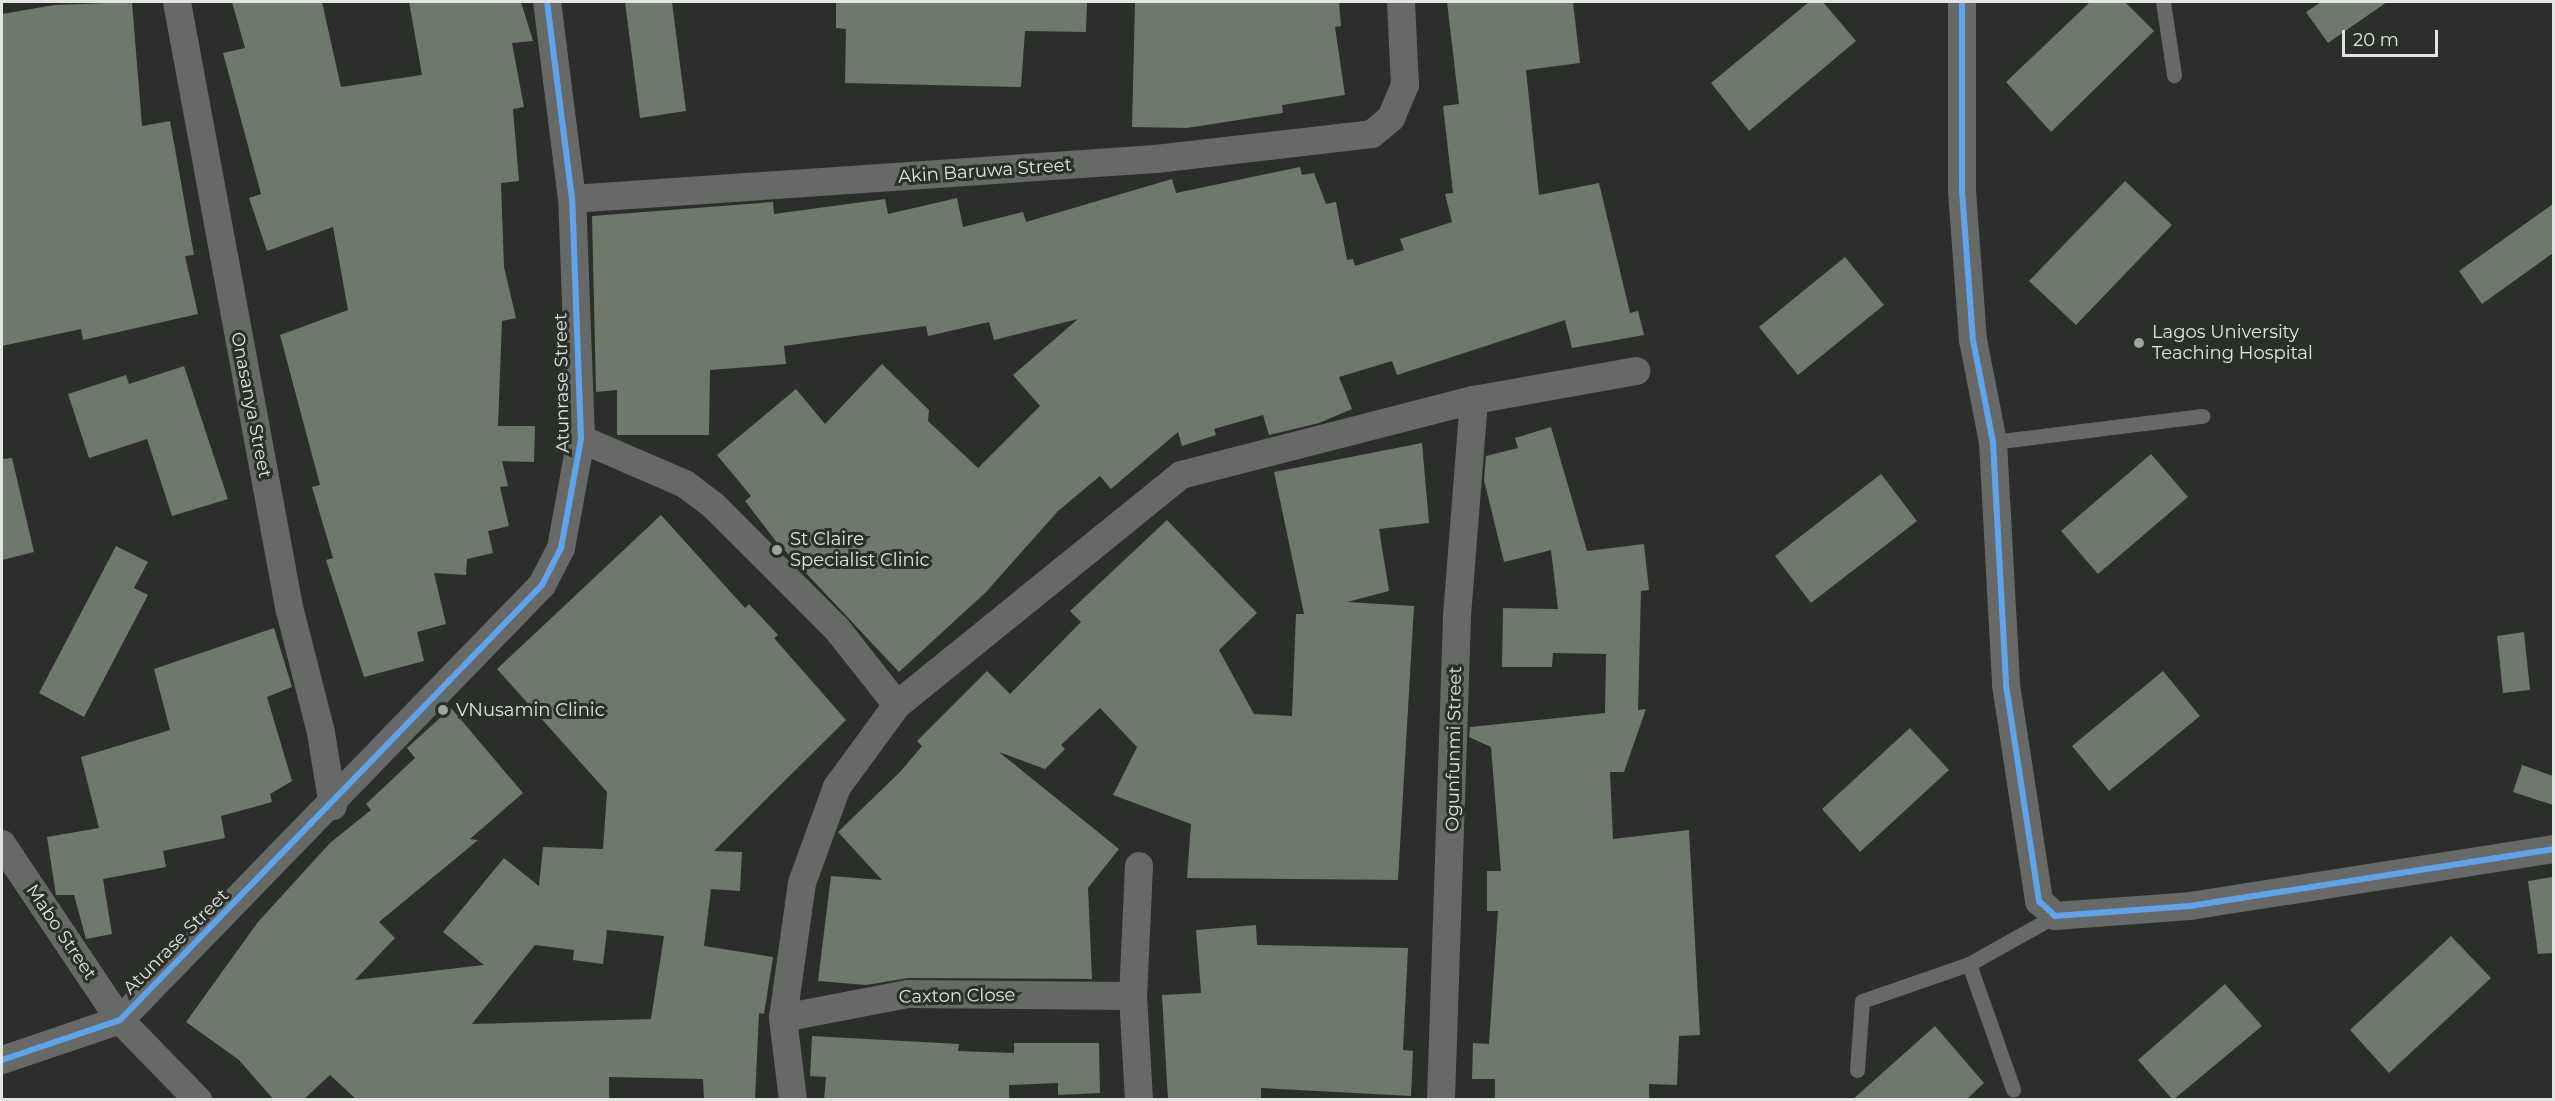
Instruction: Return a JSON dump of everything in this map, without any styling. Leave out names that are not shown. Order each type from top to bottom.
[{"type":"street","name":"Onasanya Street","points":[[177,2],[287,596],[321,733],[333,806]]},
{"type":"street","name":"Atunrase Street","points":[[120,1020],[333,806],[542,585],[561,548],[581,439],[572,199],[547,2]]},
{"type":"street","name":"Akin Baruwa Street","points":[[572,199],[1156,159],[1372,134],[1391,118],[1405,85],[1401,2]]},
{"type":"street","points":[[1962,2],[1963,202],[1973,340],[1993,442],[2006,685],[2039,901],[2055,916],[2190,906],[2553,849]]},
{"type":"street","points":[[793,1100],[783,1018],[802,883],[837,787],[897,705],[1181,475],[1474,400],[1636,370]]},
{"type":"street","name":"Ogunfunmi Street","points":[[1441,1100],[1457,616],[1474,400]]},
{"type":"street","points":[[581,439],[664,474],[713,505],[829,621],[897,705]]},
{"type":"street","name":"Mabo Street","points":[[2,844],[120,1020],[198,1100]]},
{"type":"street","points":[[1139,866],[1133,996],[1139,1100]]},
{"type":"street","name":"Caxton Close","points":[[783,1018],[908,994],[1133,996]]},
{"type":"street","points":[[2,1060],[120,1020]]},
{"type":"lane","points":[[2163,2],[2174,75]]},
{"type":"lane","points":[[1993,442],[2202,416]]},
{"type":"lane","points":[[1857,1070],[1862,1001],[1970,964],[2055,916]]},
{"type":"lane","points":[[1970,964],[2013,1089]]},
{"type":"building","points":[[132,2],[142,126],[170,121],[194,255],[185,256],[198,314],[83,340],[81,329],[2,346],[2,14],[54,5]]},
{"type":"building","points":[[232,2],[322,2],[341,87],[422,75],[409,2],[521,2],[533,41],[512,43],[524,107],[513,109],[519,181],[501,183],[504,267],[516,318],[502,321],[498,426],[535,426],[534,462],[502,461],[508,486],[500,487],[509,526],[488,531],[493,553],[467,559],[466,575],[434,573],[446,624],[417,632],[424,661],[364,677],[326,560],[333,558],[312,487],[320,485],[280,335],[348,310],[333,227],[267,251],[249,198],[261,194],[223,53],[245,48]]},
{"type":"building","points":[[625,2],[672,2],[686,111],[640,118]]},
{"type":"building","points":[[836,2],[1087,2],[1086,32],[1025,31],[1021,87],[845,83],[846,29],[836,28]]},
{"type":"building","points":[[1135,2],[1339,2],[1341,26],[1335,27],[1345,95],[1282,105],[1283,113],[1187,128],[1132,127]]},
{"type":"building","points":[[1447,2],[1573,2],[1580,63],[1526,70],[1539,195],[1599,183],[1630,313],[1638,311],[1644,335],[1572,348],[1565,320],[1397,375],[1392,361],[1339,377],[1352,409],[1319,423],[1269,435],[1263,415],[1214,429],[1216,435],[1182,446],[1178,432],[1111,489],[1100,476],[1058,511],[986,592],[899,672],[775,540],[745,501],[751,496],[717,455],[796,389],[825,424],[882,364],[929,410],[928,421],[978,468],[1040,406],[1013,375],[1078,319],[994,340],[989,322],[928,336],[926,326],[784,346],[786,364],[710,370],[709,435],[617,435],[617,390],[596,392],[592,216],[773,202],[774,214],[885,199],[888,214],[957,198],[963,227],[1023,212],[1026,222],[1172,179],[1176,193],[1300,167],[1302,175],[1314,173],[1326,204],[1336,202],[1347,260],[1353,259],[1355,266],[1404,250],[1400,239],[1452,222],[1445,194],[1453,193],[1443,106],[1459,104]]},
{"type":"building","points":[[1809,2],[1823,2],[1856,41],[1749,131],[1711,83]]},
{"type":"building","points":[[2090,2],[2125,2],[2154,31],[2051,132],[2006,82]]},
{"type":"building","points":[[2321,2],[2387,2],[2328,43],[2306,12]]},
{"type":"building","points":[[2125,181],[2172,225],[2076,325],[2029,281]]},
{"type":"building","points":[[2553,204],[2553,253],[2482,304],[2459,271]]},
{"type":"building","points":[[1845,257],[1884,305],[1798,375],[1759,327]]},
{"type":"building","points":[[184,366],[228,499],[172,516],[147,439],[89,458],[68,394],[126,375],[129,384]]},
{"type":"building","points":[[1551,427],[1587,551],[1644,544],[1649,590],[1641,591],[1638,710],[1646,709],[1624,772],[1610,772],[1613,839],[1689,830],[1700,1035],[1679,1036],[1677,1085],[1649,1084],[1649,1100],[1495,1100],[1495,1079],[1472,1079],[1473,1043],[1489,1044],[1498,911],[1487,911],[1487,871],[1501,871],[1491,747],[1469,737],[1470,727],[1605,713],[1606,654],[1553,653],[1552,667],[1502,667],[1503,608],[1558,609],[1551,550],[1504,562],[1484,480],[1486,456],[1518,448],[1515,438]]},
{"type":"building","points":[[1422,443],[1429,523],[1379,529],[1389,591],[1347,602],[1414,606],[1398,880],[1187,878],[1191,824],[1113,795],[1137,747],[1100,708],[1061,745],[1065,749],[1045,769],[999,752],[1119,849],[1088,888],[1092,979],[908,978],[866,985],[818,981],[831,876],[882,880],[838,832],[901,771],[922,746],[917,741],[987,671],[1010,694],[1081,622],[1070,611],[1167,520],[1257,613],[1219,650],[1254,714],[1292,716],[1296,614],[1304,614],[1274,472]]},
{"type":"building","points":[[2151,454],[2188,497],[2098,574],[2061,531]]},
{"type":"building","points":[[12,458],[34,552],[2,560],[2,459]]},
{"type":"building","points":[[1881,474],[1917,521],[1811,603],[1775,556]]},
{"type":"building","points":[[661,515],[745,608],[749,604],[778,635],[774,638],[846,720],[714,851],[742,852],[740,891],[711,889],[704,946],[773,957],[764,1014],[759,1013],[755,1100],[704,1100],[703,1079],[609,1077],[609,1100],[357,1100],[330,1075],[303,1100],[274,1100],[239,1060],[186,1022],[258,922],[330,843],[371,810],[366,804],[415,758],[407,748],[451,708],[523,793],[470,839],[478,840],[379,922],[395,938],[355,980],[484,965],[443,932],[504,858],[539,886],[543,847],[603,849],[607,792],[497,669]],"holes":[[[607,930],[664,936],[651,1019],[472,1024],[535,945],[574,950],[573,960],[603,964]]]},
{"type":"building","points":[[116,546],[148,562],[134,588],[148,595],[84,717],[39,693]]},
{"type":"building","points":[[274,628],[292,687],[267,697],[292,781],[270,794],[272,802],[221,816],[225,838],[163,851],[166,867],[103,879],[112,934],[86,939],[74,895],[56,895],[47,837],[99,828],[81,757],[170,730],[154,669]]},
{"type":"building","points":[[2524,632],[2530,690],[2503,693],[2497,636]]},
{"type":"building","points":[[2163,671],[2200,716],[2109,791],[2072,746]]},
{"type":"building","points":[[1910,728],[1949,770],[1860,852],[1822,809]]},
{"type":"building","points":[[2522,765],[2553,776],[2553,805],[2513,792]]},
{"type":"building","points":[[2553,877],[2553,953],[2538,954],[2528,881]]},
{"type":"building","points":[[1256,925],[1257,945],[1408,948],[1403,1050],[1413,1051],[1411,1096],[1261,1088],[1261,1100],[1168,1100],[1162,995],[1201,993],[1196,930]]},
{"type":"building","points":[[2451,936],[2491,978],[2389,1073],[2350,1030]]},
{"type":"building","points":[[2225,984],[2262,1026],[2173,1100],[2138,1060]]},
{"type":"building","points":[[1935,1026],[1984,1083],[1966,1100],[1852,1100]]},
{"type":"building","points":[[812,1036],[959,1044],[958,1051],[1014,1053],[1014,1043],[1099,1043],[1100,1093],[1058,1095],[1058,1083],[1009,1085],[1009,1100],[824,1100],[826,1077],[810,1076]]},
{"type":"cycle path","points":[[2,1060],[120,1020],[542,585],[561,548],[581,439],[572,199],[547,2]]},
{"type":"cycle path","points":[[1962,2],[1962,191],[1973,340],[1993,442],[2006,685],[2039,901],[2055,916],[2190,906],[2554,849]]},
{"type":"place","name":"Lagos University Teaching Hospital","points":[[2139,343]]},
{"type":"place","name":"St Claire Specialist Clinic","points":[[777,550]]},
{"type":"place","name":"VNusamin Clinic","points":[[443,710]]}]
